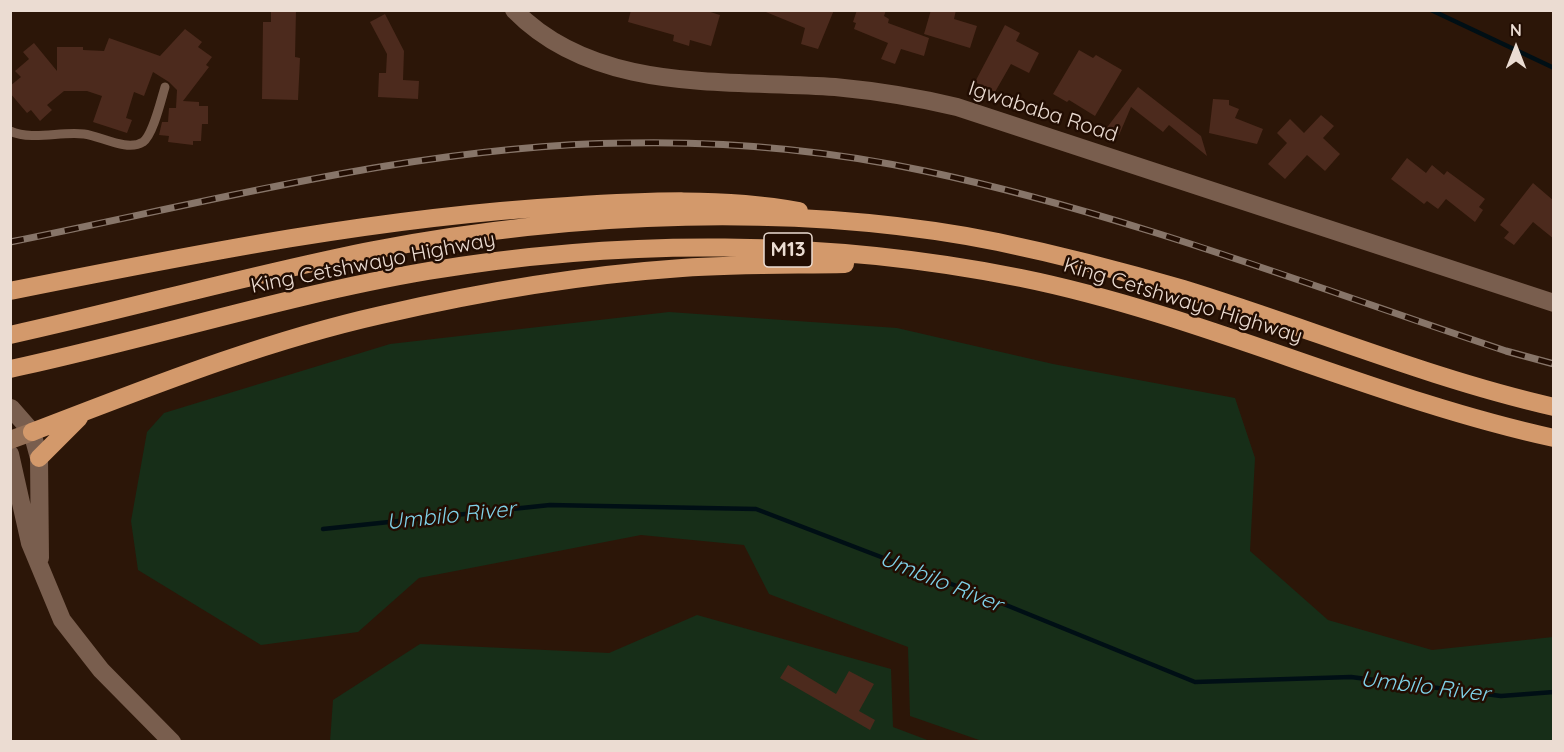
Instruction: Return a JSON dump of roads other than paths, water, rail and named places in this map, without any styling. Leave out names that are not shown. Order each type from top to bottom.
[{"type":"highway","points":[[10,291],[321,231],[506,209],[656,202],[751,204],[843,218],[865,224]]},
{"type":"highway","name":"King Cetshwayo Highway","points":[[10,334],[326,260],[462,235],[549,225],[678,217],[865,224],[994,242],[1082,261],[1184,289],[1497,394],[1554,407]]},
{"type":"highway","name":"King Cetshwayo Highway","points":[[10,369],[346,287],[489,262],[611,251],[680,248],[793,250],[895,258],[1024,278],[1127,303],[1426,401],[1554,438]]},
{"type":"highway","points":[[32,432],[253,350],[380,315],[491,292],[645,271],[742,265],[858,264],[895,258]]},
{"type":"highway","points":[[39,458],[85,412]]},
{"type":"street","name":"Igwababa Road","points":[[514,10],[559,43],[588,58],[626,70],[685,80],[906,95],[957,107],[1554,303]]},
{"type":"street","points":[[10,416],[11,408]]},
{"type":"street","points":[[11,408],[32,432],[39,458],[40,566]]},
{"type":"street","points":[[10,440],[32,432]]},
{"type":"street","points":[[10,454],[27,533],[57,612],[79,645],[172,741]]},
{"type":"lane","points":[[10,131],[30,135],[86,134],[127,144],[137,144],[148,136],[165,87]]},
{"type":"waterway","points":[[1431,10],[1554,68]]},
{"type":"waterway","name":"Umbilo River","points":[[323,529],[550,505],[756,509],[1006,605],[1195,682],[1351,677],[1501,696],[1554,692]]},
{"type":"railway","points":[[10,242],[316,178],[472,154],[549,146],[626,143],[776,148],[851,157],[925,171],[1072,208],[1218,253],[1506,351],[1554,364]]}]
